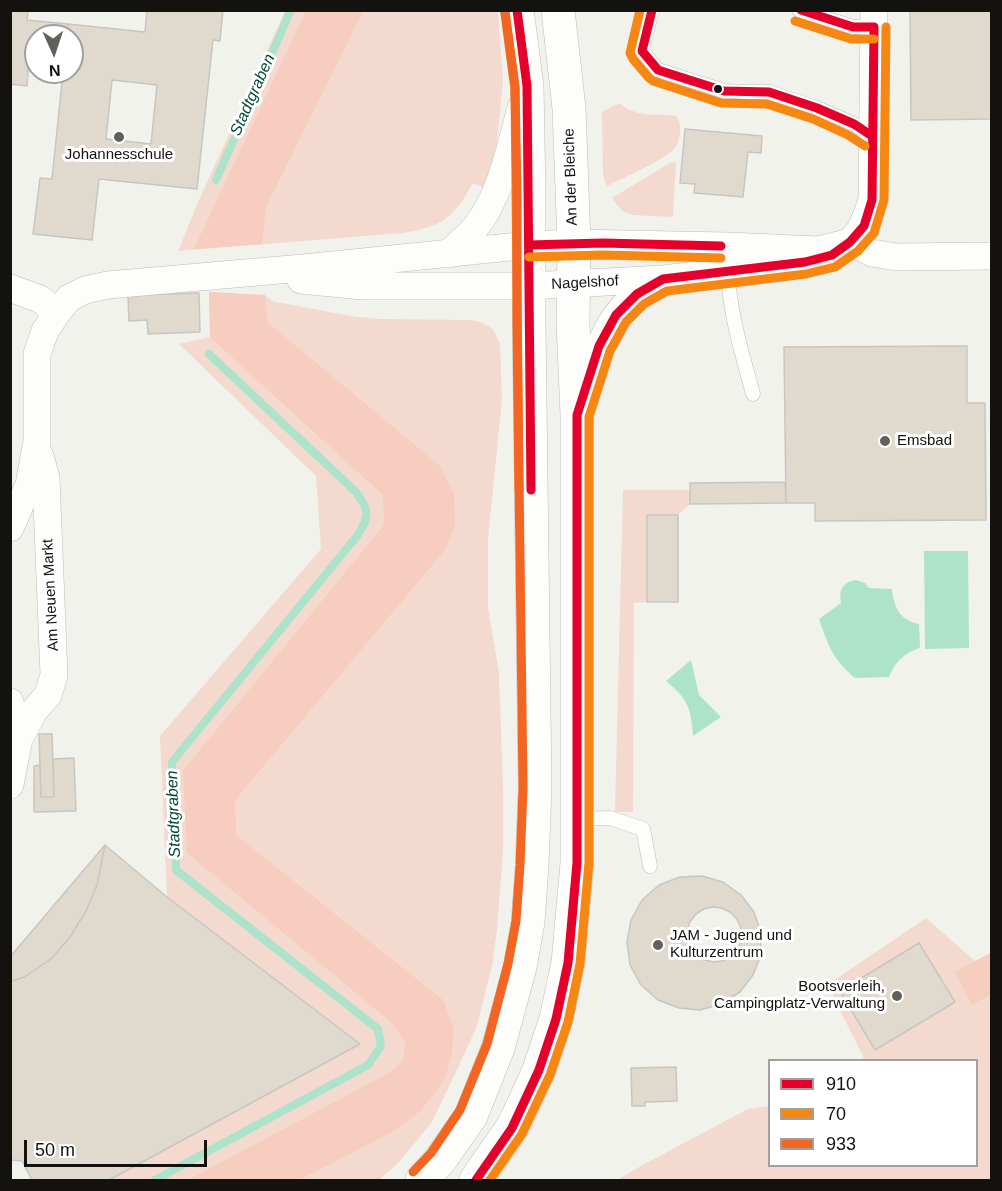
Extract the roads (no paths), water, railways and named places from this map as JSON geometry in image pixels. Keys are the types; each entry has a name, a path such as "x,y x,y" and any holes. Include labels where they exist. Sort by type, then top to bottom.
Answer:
{"street":[{"path":"422,1180 440,1160 471,1116 498,1048 520,967 528,922 535,788 529,245 527,86 517,10"},
{"name":"An der Bleiche","path":"476,1180 518,1116 539,1070 556,1019 568,963 577,863 574,243 569,108 558,10"},
{"name":"Nagelshof","path":"57,313 69,298 85,290 108,285 243,274 529,245 574,243 728,259 805,262 832,255 850,242 864,226 872,200 874,19"},
{"path":"448,254 475,228 492,200 504,168 527,86"},
{"path":"850,242 872,253 896,257 992,256"},
{"name":"Nagelshof","path":"243,274 362,286 529,286 663,279 728,259"},
{"name":"An der Bleiche","path":"576,415 599,346 616,315 636,294 663,279"},
{"path":"10,288 40,299 57,313"},
{"name":"Am Neuen Markt","path":"10,528 29,485 37,442 37,354 45,331 57,313"},
{"name":"Am Neuen Markt","path":"10,785 19,739 34,711 48,695 54,675 46,478 37,442"},
{"name":"Am Neuen Markt","path":"10,702 19,739"}],"lane":[{"path":"652,10 642,51 658,70 724,91 769,92 817,108 854,124 872,136"},
{"path":"799,10 853,27 874,19"},
{"path":"728,259 735,328 753,394"},
{"path":"577,819 610,818 643,830 650,866"}],"waterway":[{"name":"Stadtgraben","path":"216,180 291,10"},
{"name":"Stadtgraben","path":"155,1180 368,1065 381,1046 378,1029 176,870 172,762 357,536 367,514 356,492 209,354"}],"place":[{"name":"Johannesschule","path":"119,137"},
{"name":"Emsbad","path":"885,441"},
{"name":"JAM - Jugend und Kulturzentrum","path":"658,945"},
{"name":"Bootsverleih, Campingplatz-Verwaltung","path":"897,996"}]}
